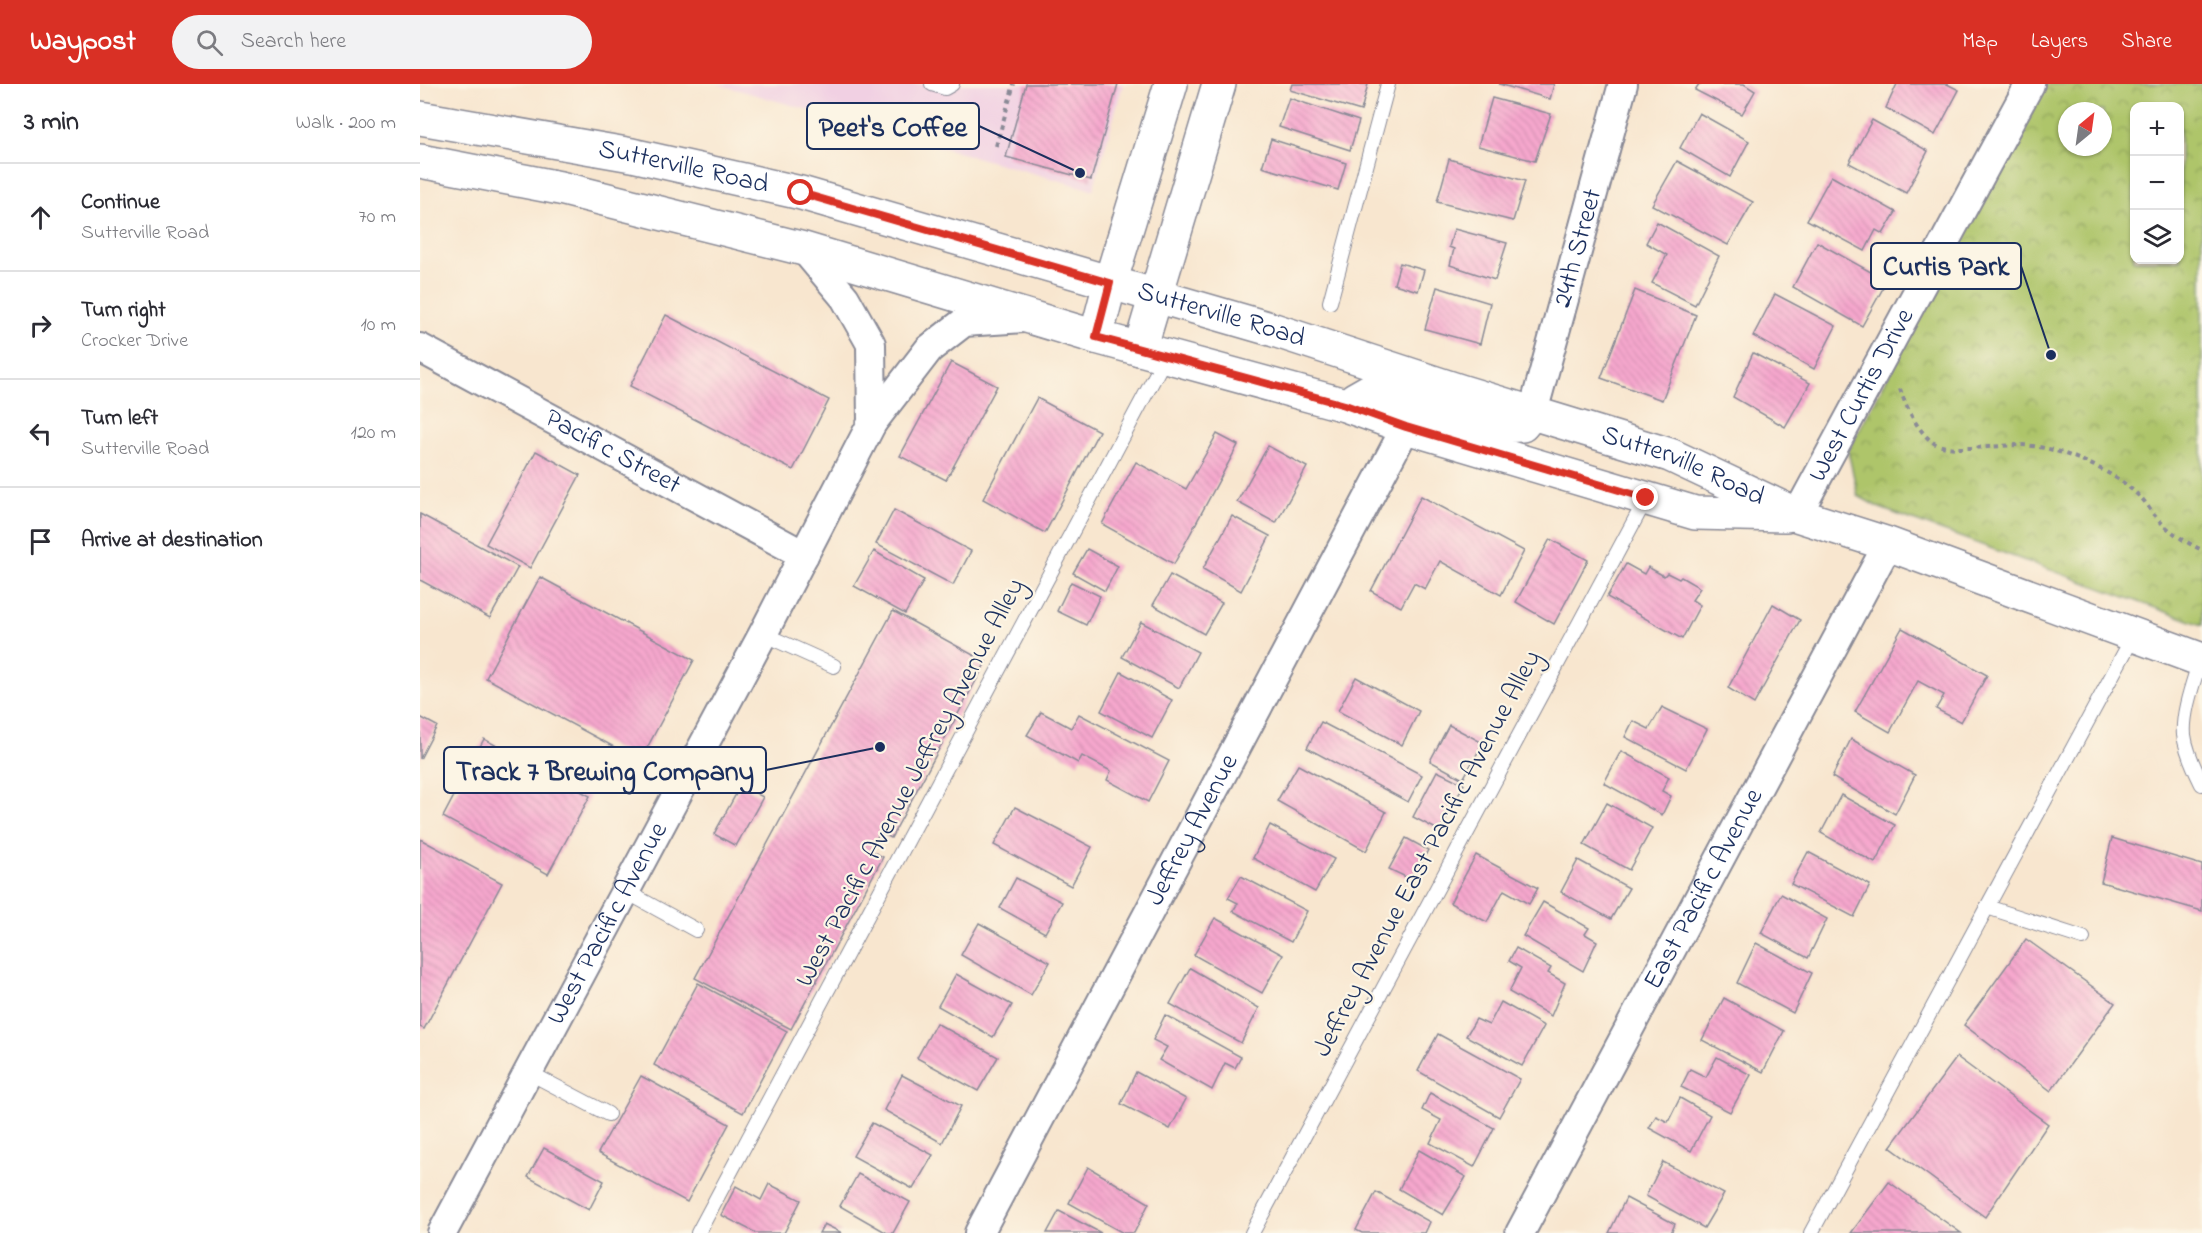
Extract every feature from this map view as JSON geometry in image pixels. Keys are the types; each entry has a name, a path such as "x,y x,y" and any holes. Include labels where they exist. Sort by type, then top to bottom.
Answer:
{"main road":[{"path":"1096,337 1110,283 1171,84"},
{"path":"1153,353 1156,294 1219,84"},
{"name":"Sutterville Road","path":"420,118 632,155 801,193 1110,283 1156,294 1346,352 1460,391 1670,454 1797,515 1888,544 2201,660"},
{"name":"Sutterville Road","path":"420,161 560,188 684,221 804,249 1096,337 1345,405 1406,427 1695,513 1797,515"},
{"path":"1345,405 1368,392 1495,426 1522,425 1533,412"}],"street":[{"name":"24th Street","path":"1533,412 1623,84"},
{"name":"West Curtis Drive","path":"1797,515 2030,84"},
{"name":"West Pacific Avenue","path":"804,249 845,298 871,344 872,423"},
{"name":"West Pacific Avenue","path":"441,1233 763,634 872,423 929,349 964,322 1032,317"},
{"name":"Pacific Street","path":"420,348 804,555"},
{"name":"Jeffrey Avenue","path":"979,1233 1406,427"},
{"name":"East Pacific Avenue","path":"1520,1233 1888,544"}],"lane":[{"path":"932,84 945,88 952,84"},
{"path":"1330,302 1388,84"},
{"name":"West Pacific Avenue Jeffrey Avenue Alley","path":"698,1233 1153,353"},
{"name":"Jeffrey Avenue East Pacific Avenue Alley","path":"1252,1233 1646,498"},
{"path":"763,634 834,666"},
{"path":"1811,1233 2134,635"},
{"path":"2201,660 2188,700 2184,734 2193,766 2202,784"},
{"path":"625,891 696,930"},
{"path":"1987,907 2083,938"},
{"path":"528,1072 608,1114"}],"path":[{"path":"996,146 1014,84"},
{"path":"1899,384 1910,411 1925,435 1936,444 1954,448 2022,445 2053,450 2085,461 2127,486 2174,533 2202,550"}],"shaded area":[{"path":"717,84 1123,84 1093,190"}],"green space":[{"path":"2045,84 2202,84 2202,625 1880,508 1858,496 1848,451"}],"building":[{"path":"1026,84 1118,84 1091,180 1006,157"},
{"path":"1292,84 1368,84 1361,111 1290,90"},
{"path":"1499,84 1554,84 1550,99"},
{"path":"1699,84 1744,84 1755,91 1742,114 1695,90"},
{"path":"1897,84 1947,84 1959,90 1935,135 1886,108"},
{"path":"1289,98 1359,121 1350,150 1279,127"},
{"path":"1492,98 1551,114 1535,161 1478,146"},
{"path":"1699,113 1749,141 1730,177 1680,148"},
{"path":"1872,120 1928,151 1906,193 1849,163"},
{"path":"1271,139 1346,163 1338,190 1262,167"},
{"path":"1449,159 1525,181 1513,221 1437,202"},
{"path":"1677,161 1753,202 1728,245 1652,205"},
{"path":"1831,176 1896,212 1883,234 1876,230 1865,251 1807,220"},
{"path":"1657,222 1719,256 1695,305 1652,283 1667,255 1646,243"},
{"path":"1454,229 1507,243 1495,280 1450,265 1454,249 1449,247"},
{"path":"1817,242 1887,281 1862,326 1793,287"},
{"path":"1400,263 1424,270 1418,291 1394,284"},
{"path":"1437,287 1490,303 1480,344 1425,329"},
{"path":"1635,290 1696,315 1662,400 1601,378"},
{"path":"1775,294 1836,326 1814,369 1753,336"},
{"path":"666,315 829,400 793,470 630,386"},
{"path":"1753,353 1810,383 1785,427 1733,397"},
{"path":"951,362 997,386 946,480 900,456"},
{"path":"1037,398 1099,431 1045,533 983,499"},
{"path":"1217,434 1238,445 1174,564 1102,524 1136,462 1186,489"},
{"path":"1268,446 1307,467 1276,523 1237,502"},
{"path":"536,451 580,475 530,568 486,544"},
{"path":"1421,496 1524,551 1501,595 1440,561 1425,589 1414,583 1401,607 1371,591"},
{"path":"894,510 971,551 953,585 876,544"},
{"path":"420,514 518,567 490,618 420,580"},
{"path":"1232,516 1270,536 1241,591 1203,569"},
{"path":"1550,539 1588,560 1554,624 1516,602"},
{"path":"1087,549 1118,566 1105,591 1073,573"},
{"path":"874,551 924,580 905,614 854,586"},
{"path":"1626,564 1644,574 1648,567 1664,576 1667,573 1679,579 1681,577 1700,588 1692,600 1700,605 1682,639 1607,597"},
{"path":"1170,575 1222,603 1204,634 1153,605"},
{"path":"540,577 694,660 640,761 486,678"},
{"path":"1071,582 1100,596 1086,625 1057,611"},
{"path":"1773,604 1800,620 1754,704 1728,688"},
{"path":"893,611 986,662 891,838 880,832 870,850 883,857 791,1029 695,978"},
{"path":"1141,622 1198,652 1179,688 1122,657"},
{"path":"1902,628 1987,675 1961,722 1936,709 1944,695 1918,681 1890,732 1855,712"},
{"path":"1121,672 1172,700 1152,738 1101,711"},
{"path":"1356,677 1419,711 1402,745 1338,711"},
{"path":"1662,707 1707,729 1686,769 1625,737 1633,721 1649,729"},
{"path":"1041,712 1071,728 1079,714 1169,761 1148,802 1107,780 1111,771 1082,756 1078,763 1027,735"},
{"path":"420,717 437,726 420,759"},
{"path":"1321,722 1422,775 1408,802 1307,748"},
{"path":"1449,725 1483,743 1463,779 1430,761"},
{"path":"484,739 590,796 548,874 443,817"},
{"path":"1851,739 1915,775 1895,814 1832,777"},
{"path":"1621,751 1669,777 1662,791 1671,796 1662,815 1604,783"},
{"path":"1298,765 1386,812 1366,851 1277,801"},
{"path":"1437,771 1464,784 1440,831 1413,817"},
{"path":"741,785 763,797 736,846 714,834"},
{"path":"1841,795 1895,825 1875,863 1821,833"},
{"path":"1607,803 1652,828 1629,870 1584,845"},
{"path":"1015,807 1092,847 1071,886 994,845"},
{"path":"1270,825 1334,859 1315,892 1253,858"},
{"path":"1406,838 1428,850 1412,880 1389,869"},
{"path":"2112,838 2202,865 2202,911 2101,882"},
{"path":"420,839 502,883 424,1029 420,1027"},
{"path":"1808,852 1870,885 1854,917 1791,884"},
{"path":"1476,855 1538,888 1529,904 1504,890 1487,922 1450,903"},
{"path":"1578,860 1629,888 1611,919 1561,892"},
{"path":"1241,876 1307,911 1291,942 1233,911 1238,903 1228,898"},
{"path":"1016,878 1062,902 1045,933 1000,908"},
{"path":"1781,894 1827,919 1808,958 1761,933"},
{"path":"1543,902 1589,928 1585,934 1597,941 1583,971 1523,936"},
{"path":"1215,918 1283,955 1262,993 1194,955"},
{"path":"979,923 1050,962 1031,995 961,955"},
{"path":"2026,939 2115,1003 2051,1091 1964,1025"},
{"path":"1756,943 1812,973 1793,1013 1737,983"},
{"path":"1516,948 1551,968 1548,973 1565,983 1551,1016 1509,992 1521,968 1509,961"},
{"path":"1190,968 1259,1008 1241,1043 1170,1004"},
{"path":"956,974 1012,1005 993,1037 938,1006"},
{"path":"698,983 787,1031 743,1113 654,1065"},
{"path":"1724,998 1784,1031 1763,1072 1702,1040"},
{"path":"1501,1002 1544,1026 1522,1066 1466,1036 1476,1019 1489,1025"},
{"path":"1165,1015 1241,1057 1235,1068 1225,1063 1212,1090 1159,1060 1167,1047 1153,1040"},
{"path":"936,1023 998,1057 978,1091 917,1058"},
{"path":"1438,1034 1520,1079 1499,1117 1418,1071"},
{"path":"1717,1057 1751,1075 1730,1112 1681,1087 1690,1069 1706,1077"},
{"path":"1957,1057 2048,1124 1985,1217 1890,1147"},
{"path":"1136,1072 1186,1099 1170,1129 1121,1104"},
{"path":"902,1075 961,1106 942,1143 884,1110"},
{"path":"641,1076 729,1124 687,1202 598,1153"},
{"path":"1430,1093 1494,1128 1474,1167 1430,1143 1441,1120 1422,1110"},
{"path":"1680,1098 1710,1115 1691,1151 1649,1128 1656,1116 1668,1122"},
{"path":"872,1123 933,1155 913,1189 853,1156"},
{"path":"544,1148 604,1181 589,1210 528,1177"},
{"path":"1419,1150 1466,1177 1443,1215 1399,1189"},
{"path":"1663,1162 1724,1194 1704,1228 1646,1196"},
{"path":"1088,1167 1149,1203 1134,1233 1123,1233 1069,1203"},
{"path":"858,1174 910,1202 893,1233 887,1233 840,1206"},
{"path":"1889,1182 1961,1233 1851,1233"},
{"path":"769,1184 801,1200 784,1233 756,1233 721,1215 736,1186 761,1200"},
{"path":"1376,1192 1430,1222 1425,1233 1362,1233 1356,1230"},
{"path":"1626,1198 1675,1224 1671,1233 1609,1233"},
{"path":"1059,1211 1101,1233 1047,1233"},
{"path":"824,1224 842,1233 819,1233"}],"place":[{"name":"Peet's Coffee","path":"1080,173"},
{"name":"Curtis Park","path":"2051,355"},
{"name":"Track 7 Brewing Company","path":"880,747"}],"route":[{"path":"801,193 1110,283 1096,337 1345,405 1406,427 1646,498"}]}
